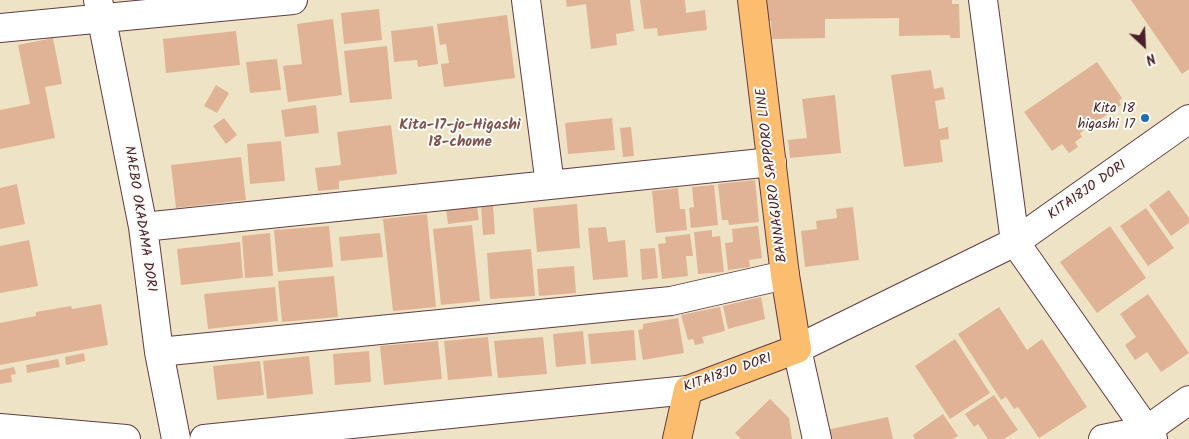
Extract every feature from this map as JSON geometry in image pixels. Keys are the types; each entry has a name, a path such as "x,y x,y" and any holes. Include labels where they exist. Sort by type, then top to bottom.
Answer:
{"main road":[{"name":"BANNAGURO SAPPORO LINE","path":"752,0 785,275 797,349"},
{"name":"KITA18JO DORI","path":"688,390 797,349"},
{"path":"677,439 688,390"}],"street":[{"path":"0,28 100,9 293,0"},
{"path":"526,0 550,185"},
{"path":"982,0 1015,242 1150,435"},
{"name":"NAEBO OKADAMA DORI","path":"100,9 143,227 159,352 176,439"},
{"name":"KITA18JO DORI","path":"797,349 1015,242 1189,119"},
{"path":"143,227 772,162"},
{"path":"159,352 671,301 785,275"},
{"path":"797,349 817,439"},
{"name":"KITA18JO DORI","path":"204,439 688,390"},
{"path":"1103,439 1150,435 1189,400"},
{"path":"0,428 126,439"}],"building":[{"path":"566,0 630,0 634,31 616,34 617,45 591,49 586,4 567,7"},
{"path":"640,0 685,0 686,13 705,10 707,30 658,36 657,28 644,29"},
{"path":"765,0 952,0 952,4 959,4 960,38 950,38 950,35 899,36 899,18 825,19 825,38 772,39 771,21 765,21"},
{"path":"1131,0 1189,0 1189,69 1182,74"},
{"path":"379,9 382,40 344,44 341,13"},
{"path":"507,15 515,78 444,87 441,64 449,63 446,44 440,45 437,24"},
{"path":"333,19 342,95 288,102 283,66 302,64 297,24"},
{"path":"433,26 438,64 418,67 417,60 394,62 391,31"},
{"path":"236,31 240,65 166,73 163,39"},
{"path":"53,38 62,84 45,87 55,138 0,149 0,110 30,104 18,45"},
{"path":"387,46 392,99 350,103 344,51"},
{"path":"277,59 281,90 250,93 246,62"},
{"path":"1097,62 1122,98 1119,101 1121,105 1080,133 1082,137 1075,142 1078,147 1069,153 1062,144 1052,151 1024,112"},
{"path":"931,70 934,89 943,87 945,99 935,101 939,129 948,127 949,139 940,140 943,162 904,167 891,75"},
{"path":"216,85 229,93 217,113 204,106"},
{"path":"835,95 841,153 790,158 788,140 807,138 802,99"},
{"path":"316,105 319,133 285,137 281,110"},
{"path":"224,118 237,135 226,144 213,126"},
{"path":"612,118 615,150 568,154 565,123"},
{"path":"391,125 397,174 339,181 339,189 318,191 315,168 341,165 337,132"},
{"path":"631,127 634,156 623,157 620,128"},
{"path":"281,141 285,181 250,184 247,144"},
{"path":"241,157 246,200 176,208 171,165"},
{"path":"755,180 759,222 729,225 728,220 722,220 718,184"},
{"path":"17,184 25,224 0,229 0,188"},
{"path":"714,185 718,225 691,228 689,208 694,207 692,187"},
{"path":"678,188 680,209 685,209 687,230 656,233 652,191"},
{"path":"1169,190 1189,218 1189,223 1171,236 1149,205"},
{"path":"577,204 580,248 537,252 533,208"},
{"path":"493,205 495,234 483,235 481,206"},
{"path":"477,206 479,220 448,224 446,209"},
{"path":"853,207 859,260 805,267 801,231 817,229 816,221 837,218 836,209"},
{"path":"1146,208 1174,248 1148,266 1120,226"},
{"path":"427,214 436,307 393,311 383,219"},
{"path":"472,225 480,301 441,305 433,229"},
{"path":"329,226 333,267 278,272 274,230"},
{"path":"758,226 762,258 749,260 750,267 728,270 725,243 733,242 732,229"},
{"path":"1110,226 1146,278 1097,313 1060,262"},
{"path":"606,227 608,242 625,240 628,277 593,280 588,228"},
{"path":"712,230 712,237 720,236 724,272 698,274 694,232"},
{"path":"270,233 273,276 245,278 242,236"},
{"path":"380,233 383,257 341,261 339,237"},
{"path":"690,234 693,256 686,256 688,276 662,279 658,244 666,243 665,237"},
{"path":"29,240 38,286 0,293 0,246"},
{"path":"240,242 243,278 181,285 177,249"},
{"path":"655,248 658,278 642,280 640,249"},
{"path":"531,249 535,296 490,299 487,253"},
{"path":"574,266 576,293 539,296 537,269"},
{"path":"334,276 338,317 282,322 278,281"},
{"path":"275,287 278,321 208,329 204,294"},
{"path":"1148,294 1189,353 1161,372 1147,352 1135,360 1125,345 1136,337 1120,314"},
{"path":"761,297 765,319 728,329 723,306"},
{"path":"101,304 108,345 0,365 0,323 36,316 36,312 71,306 72,309"},
{"path":"720,307 725,331 702,337 704,343 695,345 693,339 688,340 681,315"},
{"path":"999,307 1027,350 1042,339 1087,407 1039,438 1018,407 1014,409 1006,397 1001,400 958,334"},
{"path":"678,318 684,353 643,360 638,330 643,329 643,324"},
{"path":"634,330 636,360 591,364 588,334"},
{"path":"583,331 586,364 556,367 553,334"},
{"path":"488,337 492,376 448,380 444,341"},
{"path":"543,337 547,374 498,378 494,341"},
{"path":"955,339 990,393 950,419 915,366"},
{"path":"438,341 442,379 384,385 380,346"},
{"path":"369,351 371,382 335,385 333,354"},
{"path":"84,353 85,361 66,365 65,357"},
{"path":"309,356 313,394 267,399 263,361"},
{"path":"58,359 60,367 27,373 26,365"},
{"path":"260,361 264,395 217,400 213,366"},
{"path":"14,367 16,374 11,375 12,382 0,384 0,370"},
{"path":"994,395 1018,430 1004,439 988,439 978,424 974,427 965,414"},
{"path":"770,399 789,418 792,439 741,439 735,433"},
{"path":"943,414 958,436 953,439 915,439 913,435"},
{"path":"888,417 893,439 828,439 826,430"}],"place":[{"name":"Kita 18 higashi 17","path":"1145,118"}],"district":[{"name":"Kita-17-jo-Higashi 18-chome","path":"460,134"}]}
